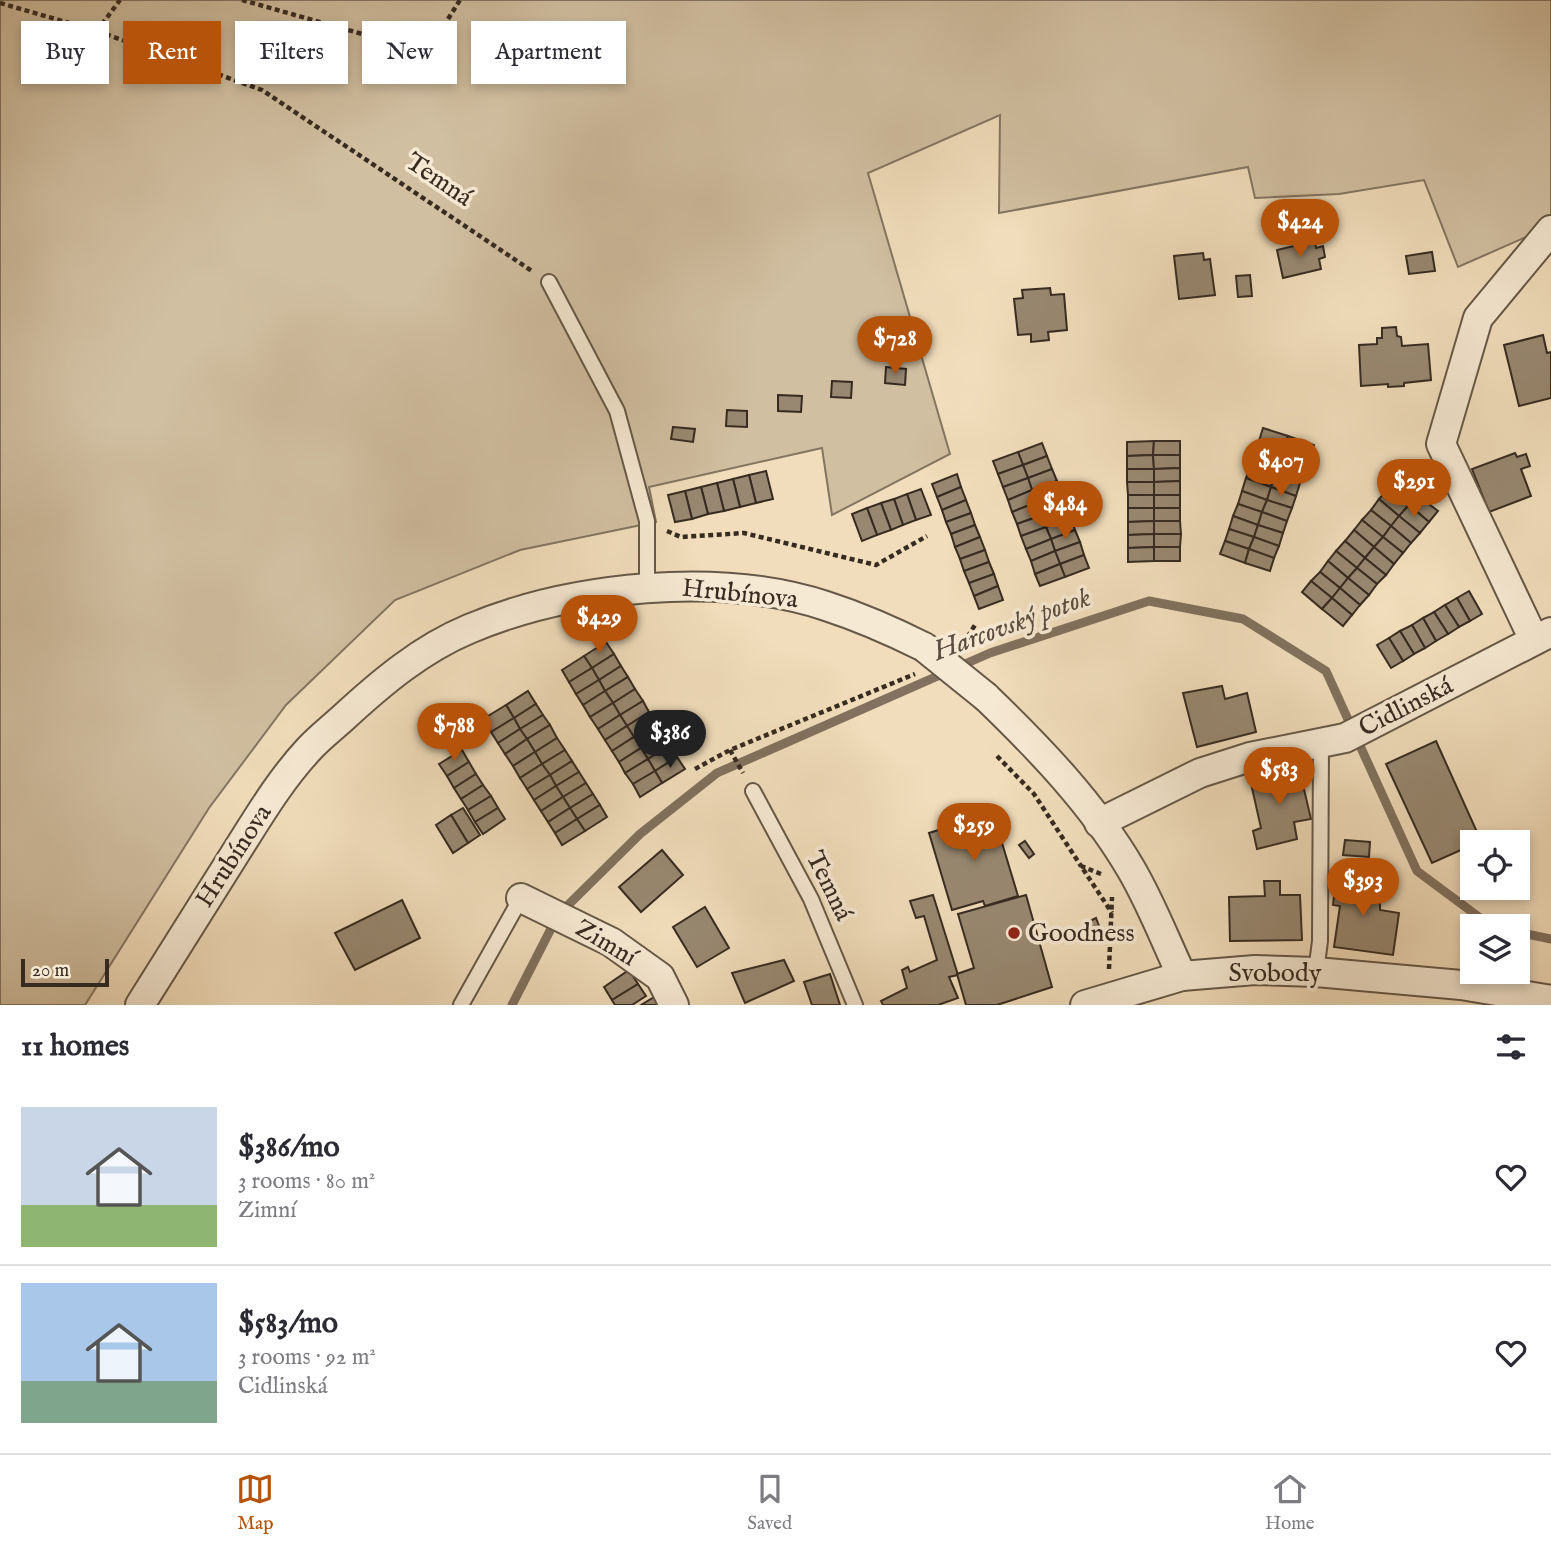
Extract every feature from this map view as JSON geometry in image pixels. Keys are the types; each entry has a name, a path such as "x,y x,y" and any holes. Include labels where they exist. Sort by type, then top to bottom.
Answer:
{"street":[{"path":"1543,636 1441,444 1478,318 1551,230"},
{"name":"Hrubínova","path":"140,1005 272,797 308,750 379,685 414,660 468,629 527,610 647,587 737,589 786,596 835,609 879,625 922,659 986,697 1019,729 1100,823 1120,872 1182,976"},
{"name":"Cidlinská","path":"1100,823 1200,773 1250,757 1345,736 1543,636"},
{"name":"Zimní","path":"529,902 611,942 660,977 674,1005"},
{"name":"Svobody","path":"1097,1001 1182,976 1255,970 1315,972 1462,995 1551,1000"}],"lane":[{"path":"549,282 617,411 648,521 647,587"},
{"path":"1315,972 1345,736"},
{"name":"Temná","path":"753,791 811,899 855,1005"},
{"path":"461,1005 529,902"}],"path":[{"path":"104,21 120,0"},
{"path":"242,0 387,41 438,35 460,0"},
{"name":"Temná","path":"0,3 62,21"},
{"name":"Temná","path":"109,35 262,90 549,282"},
{"path":"648,521 681,537 744,533 876,565 928,536"},
{"path":"961,646 975,625"},
{"path":"695,769 922,659"},
{"path":"730,750 753,791"},
{"path":"997,756 1034,794 1112,914"},
{"path":"1081,866 1120,872 1097,1001"}],"shaded area":[{"path":"0,0 1551,0 1551,226 1458,267 1424,180 1339,194 1255,198 1248,167 999,213 1000,115 868,173 950,454 832,515 822,448 649,487 656,522 520,550 395,600 286,705 209,808 85,1005 0,1005"}],"building":[{"path":"1315,241 1316,248 1323,246 1325,257 1319,259 1321,269 1283,278 1277,250"},
{"path":"1432,252 1435,271 1409,274 1406,256"},
{"path":"1203,253 1204,260 1210,259 1215,295 1179,299 1174,256"},
{"path":"1250,275 1252,296 1238,297 1236,276"},
{"path":"1050,288 1051,295 1064,294 1067,330 1048,332 1049,340 1031,342 1031,334 1018,335 1014,299 1023,298 1022,290"},
{"path":"1396,327 1402,346 1428,344 1431,380 1404,383 1404,386 1361,386 1359,345 1377,344 1377,338 1382,338 1382,328"},
{"path":"1543,335 1547,353 1551,352 1551,398 1519,406 1504,345"},
{"path":"886,367 906,369 905,385 885,383"},
{"path":"832,381 852,382 851,398 831,397"},
{"path":"778,395 802,396 801,412 778,411"},
{"path":"727,410 747,411 747,427 726,426"},
{"path":"673,427 695,429 693,442 671,439"},
{"path":"1263,428 1288,436 1284,450 1259,441"},
{"path":"1288,436 1314,445 1309,458 1284,450"},
{"path":"1154,441 1153,455 1127,456 1127,442"},
{"path":"1154,441 1180,441 1180,455 1153,455"},
{"path":"1259,441 1284,450 1280,462 1255,454"},
{"path":"1042,443 1047,456 1023,465 1018,452"},
{"path":"1284,450 1309,458 1305,471 1280,462"},
{"path":"1018,452 1023,465 998,474 993,461"},
{"path":"1515,453 1517,457 1526,454 1530,466 1521,469 1531,496 1489,512 1472,469"},
{"path":"1255,454 1280,462 1275,474 1251,466"},
{"path":"1153,455 1154,469 1127,469 1127,456"},
{"path":"1153,455 1180,455 1180,468 1154,469"},
{"path":"1047,456 1052,469 1028,478 1023,465"},
{"path":"1280,462 1305,471 1300,483 1275,474"},
{"path":"1023,465 1028,478 1003,487 998,474"},
{"path":"1251,466 1275,474 1271,487 1246,478"},
{"path":"1180,468 1180,481 1154,482 1154,469"},
{"path":"1052,469 1057,481 1032,490 1028,478"},
{"path":"1127,469 1154,469 1154,482 1127,482"},
{"path":"766,471 773,499 756,503 749,475"},
{"path":"957,474 961,487 937,497 932,484"},
{"path":"1275,474 1300,483 1296,496 1271,487"},
{"path":"749,475 756,503 740,507 733,479"},
{"path":"1028,478 1032,490 1008,500 1003,487"},
{"path":"1246,478 1271,487 1267,500 1242,491"},
{"path":"1397,478 1417,495 1409,505 1388,489"},
{"path":"733,479 740,507 724,511 717,483"},
{"path":"1057,481 1062,493 1037,502 1032,490"},
{"path":"1180,481 1180,495 1154,495 1154,482"},
{"path":"1127,482 1154,482 1154,495 1128,495"},
{"path":"717,483 724,511 708,514 701,487"},
{"path":"701,487 708,514 692,519 685,491"},
{"path":"961,487 966,500 942,510 937,497"},
{"path":"1271,487 1296,496 1292,508 1267,500"},
{"path":"921,489 931,515 916,520 907,494"},
{"path":"1388,489 1409,505 1399,516 1379,499"},
{"path":"1032,490 1037,502 1012,512 1008,500"},
{"path":"685,491 692,519 675,522 668,495"},
{"path":"1242,491 1267,500 1262,512 1238,504"},
{"path":"1062,493 1066,506 1042,515 1037,502"},
{"path":"907,494 916,520 903,525 894,499"},
{"path":"1128,495 1154,495 1154,508 1128,508"},
{"path":"1154,495 1180,495 1180,508 1154,508"},
{"path":"1417,495 1438,511 1429,522 1409,505"},
{"path":"894,499 903,525 891,530 881,503"},
{"path":"1379,499 1399,516 1391,526 1371,510"},
{"path":"966,500 971,513 946,522 942,510"},
{"path":"1267,500 1292,508 1287,521 1262,512"},
{"path":"1037,502 1042,515 1017,524 1012,512"},
{"path":"881,503 891,530 877,535 867,508"},
{"path":"1238,504 1262,512 1258,525 1233,516"},
{"path":"1409,505 1429,522 1420,533 1399,516"},
{"path":"1066,506 1071,518 1046,527 1042,515"},
{"path":"867,508 877,535 862,541 852,514"},
{"path":"1128,508 1154,508 1154,521 1128,522"},
{"path":"1154,508 1180,508 1180,521 1154,521"},
{"path":"1371,510 1391,526 1383,537 1362,520"},
{"path":"1262,512 1287,521 1283,533 1258,525"},
{"path":"971,513 975,525 951,534 946,522"},
{"path":"1042,515 1046,527 1021,536 1017,524"},
{"path":"1233,516 1258,525 1254,537 1229,529"},
{"path":"1399,516 1420,533 1411,543 1391,526"},
{"path":"1071,518 1075,530 1051,539 1046,527"},
{"path":"1362,520 1383,537 1374,547 1354,530"},
{"path":"1154,521 1154,534 1128,535 1128,522"},
{"path":"1154,521 1180,521 1181,534 1154,534"},
{"path":"975,525 980,537 955,547 951,534"},
{"path":"1258,525 1283,533 1279,546 1254,537"},
{"path":"1391,526 1411,543 1403,553 1383,537"},
{"path":"1046,527 1051,539 1026,549 1021,536"},
{"path":"1229,529 1254,537 1249,549 1225,541"},
{"path":"1075,530 1080,542 1055,551 1051,539"},
{"path":"1354,530 1374,547 1365,558 1345,541"},
{"path":"1154,534 1181,534 1180,547 1154,547"},
{"path":"1154,534 1154,547 1128,548 1128,535"},
{"path":"980,537 985,550 960,559 955,547"},
{"path":"1254,537 1279,546 1274,558 1249,549"},
{"path":"1383,537 1403,553 1394,564 1374,547"},
{"path":"1051,539 1055,551 1031,561 1026,549"},
{"path":"1225,541 1249,549 1245,563 1220,554"},
{"path":"1345,541 1365,558 1357,568 1336,551"},
{"path":"1080,542 1084,555 1060,564 1055,551"},
{"path":"1154,547 1180,547 1180,561 1154,561"},
{"path":"1154,547 1154,561 1128,562 1128,548"},
{"path":"1374,547 1394,564 1386,575 1365,558"},
{"path":"1249,549 1274,558 1270,571 1245,563"},
{"path":"985,550 989,562 964,571 960,559"},
{"path":"1055,551 1060,564 1035,574 1031,561"},
{"path":"1336,551 1357,568 1348,578 1328,561"},
{"path":"1084,555 1089,568 1065,577 1060,564"},
{"path":"1365,558 1386,575 1377,584 1357,568"},
{"path":"1328,561 1348,578 1340,588 1320,572"},
{"path":"989,562 994,574 969,583 964,571"},
{"path":"1060,564 1065,577 1040,586 1035,574"},
{"path":"1357,568 1377,584 1369,595 1348,578"},
{"path":"1320,572 1340,588 1332,598 1311,581"},
{"path":"994,574 998,586 974,596 969,583"},
{"path":"1348,578 1369,595 1360,605 1340,588"},
{"path":"1311,581 1332,598 1322,609 1302,592"},
{"path":"998,586 1003,600 979,609 974,596"},
{"path":"1340,588 1360,605 1352,615 1332,598"},
{"path":"1469,591 1482,614 1470,621 1457,598"},
{"path":"1332,598 1352,615 1343,626 1322,609"},
{"path":"1457,598 1470,621 1459,627 1445,605"},
{"path":"1445,605 1459,627 1448,634 1434,612"},
{"path":"1434,612 1448,634 1436,641 1423,618"},
{"path":"1423,618 1436,641 1425,648 1412,625"},
{"path":"1412,625 1425,648 1414,654 1400,631"},
{"path":"1400,631 1414,654 1403,661 1389,638"},
{"path":"1389,638 1403,661 1391,668 1377,645"},
{"path":"606,642 614,654 592,668 584,656"},
{"path":"614,654 621,666 599,680 592,668"},
{"path":"584,656 592,668 569,682 562,670"},
{"path":"621,666 628,677 605,691 599,680"},
{"path":"592,668 599,680 576,694 569,682"},
{"path":"628,677 635,689 613,703 605,691"},
{"path":"599,680 605,691 583,705 576,694"},
{"path":"1222,686 1225,699 1247,693 1256,732 1197,747 1183,693"},
{"path":"635,689 643,701 620,715 613,703"},
{"path":"528,691 536,704 514,718 506,705"},
{"path":"605,691 613,703 590,717 583,705"},
{"path":"643,701 649,712 627,726 620,715"},
{"path":"613,703 620,715 598,729 590,717"},
{"path":"536,704 543,715 520,729 514,718"},
{"path":"506,705 514,718 491,732 483,719"},
{"path":"649,712 657,723 634,737 627,726"},
{"path":"543,715 550,725 527,739 520,729"},
{"path":"620,715 627,726 605,740 598,729"},
{"path":"514,718 520,729 498,743 491,732"},
{"path":"657,723 663,734 641,748 634,737"},
{"path":"550,725 557,738 535,752 527,739"},
{"path":"627,726 634,737 612,751 605,740"},
{"path":"520,729 527,739 505,754 498,743"},
{"path":"663,734 670,745 648,759 641,748"},
{"path":"634,737 641,748 619,762 612,751"},
{"path":"557,738 565,750 542,764 535,752"},
{"path":"527,739 535,752 513,766 505,754"},
{"path":"1436,741 1476,830 1460,830 1460,850 1432,863 1386,764"},
{"path":"670,745 677,757 655,771 648,759"},
{"path":"641,748 648,759 625,773 619,762"},
{"path":"462,750 469,762 447,776 439,764"},
{"path":"565,750 572,761 550,775 542,764"},
{"path":"535,752 542,764 520,778 513,766"},
{"path":"677,757 685,769 662,783 655,771"},
{"path":"648,759 655,771 633,784 625,773"},
{"path":"572,761 579,772 556,786 550,775"},
{"path":"469,762 476,774 454,788 447,776"},
{"path":"542,764 550,775 527,789 520,778"},
{"path":"1299,768 1311,819 1294,822 1297,839 1257,849 1253,831 1261,828 1250,779"},
{"path":"655,771 662,783 640,797 633,784"},
{"path":"579,772 586,783 563,797 556,786"},
{"path":"476,774 483,785 461,799 454,788"},
{"path":"550,775 556,786 534,800 527,789"},
{"path":"586,783 593,794 570,808 563,797"},
{"path":"483,785 491,796 468,810 461,799"},
{"path":"556,786 563,797 541,811 534,800"},
{"path":"593,794 600,805 577,819 570,808"},
{"path":"491,796 498,808 475,822 468,810"},
{"path":"563,797 570,808 548,822 541,811"},
{"path":"600,805 607,817 585,831 577,819"},
{"path":"463,808 480,835 468,843 451,815"},
{"path":"498,808 505,819 483,834 475,822"},
{"path":"570,808 577,819 555,833 548,822"},
{"path":"993,813 1018,896 985,906 983,901 952,910 929,833"},
{"path":"451,815 468,843 453,853 436,825"},
{"path":"577,819 585,831 562,845 555,833"},
{"path":"1345,840 1370,842 1369,857 1343,855"},
{"path":"1025,841 1034,854 1029,858 1019,845"},
{"path":"662,850 683,875 641,912 619,887"},
{"path":"1337,873 1363,876 1380,903 1380,910 1399,913 1393,955 1334,947 1340,906 1333,905"},
{"path":"1264,881 1280,881 1280,895 1300,895 1302,940 1230,941 1229,897 1265,896"},
{"path":"933,895 958,975 949,977 958,998 938,1005 883,1005 881,1001 907,988 902,970 908,967 910,972 937,960 924,916 916,918 910,901"},
{"path":"1026,895 1052,987 997,1005 966,1005 957,974 974,968 958,914"},
{"path":"402,900 420,938 355,970 335,933"},
{"path":"705,907 729,948 697,967 673,927"},
{"path":"1096,918 1101,931 1093,934 1088,922"},
{"path":"784,960 794,981 745,1003 732,973"},
{"path":"629,970 638,984 612,1000 604,987"},
{"path":"830,974 840,1005 812,1005 804,982"},
{"path":"638,984 646,996 632,1005 615,1005 612,1000"},
{"path":"654,997 659,1005 641,1005"}],"waterway":[{"name":"Harcovský potok","path":"512,1005 558,915 640,834 717,773 990,653 1149,601 1243,619 1326,671 1417,871 1475,914"},
{"name":"Harcovský potok","path":"1530,935 1551,939"}],"place":[{"name":"Goodness","path":"1014,933"}]}
